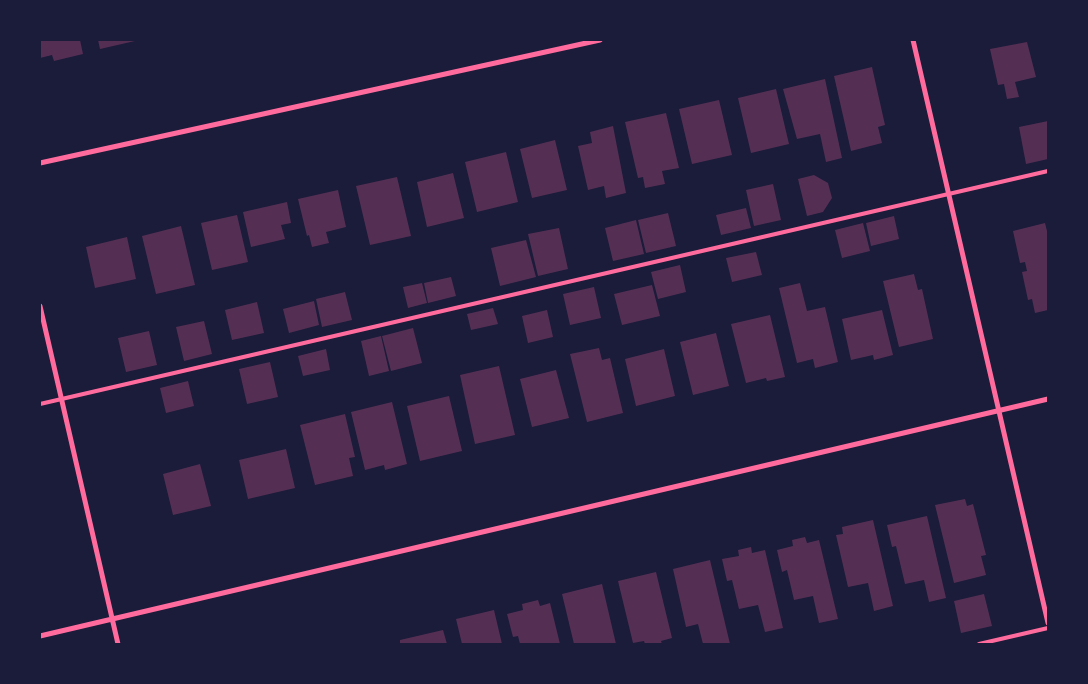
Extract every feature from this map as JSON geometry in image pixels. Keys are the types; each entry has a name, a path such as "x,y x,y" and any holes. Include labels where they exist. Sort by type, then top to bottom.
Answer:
{"street":[{"path":"40,162 600,40"},
{"path":"913,40 1048,623"},
{"path":"40,306 118,644"},
{"path":"40,636 1048,399"}],"lane":[{"path":"40,404 1048,170"},
{"path":"979,644 1048,628"}],"building":[{"path":"40,40 80,40 83,54 54,61 52,55 40,58"},
{"path":"98,40 135,40 135,41 100,49"},
{"path":"1027,42 1036,77 1015,82 1019,97 1007,99 1004,84 998,85 990,49"},
{"path":"872,67 885,125 878,127 882,143 851,151 834,76"},
{"path":"825,79 842,158 826,162 820,134 797,139 783,89"},
{"path":"776,89 789,144 751,153 738,98"},
{"path":"719,100 732,155 692,164 679,109"},
{"path":"666,113 679,168 662,171 665,184 645,188 643,177 638,178 625,122"},
{"path":"1048,121 1048,159 1026,164 1019,127"},
{"path":"613,126 626,193 606,198 604,186 588,190 578,146 592,143 590,132"},
{"path":"555,140 567,190 532,198 520,149"},
{"path":"506,152 518,202 477,212 465,162"},
{"path":"453,173 464,218 427,227 417,182"},
{"path":"814,175 828,183 832,198 823,212 807,216 798,179"},
{"path":"397,177 411,236 370,245 356,186"},
{"path":"773,184 781,220 754,226 746,190"},
{"path":"338,190 346,227 326,232 329,243 312,247 309,235 307,236 298,199"},
{"path":"287,202 291,223 281,225 285,239 251,247 243,212"},
{"path":"746,208 751,228 721,235 716,215"},
{"path":"668,213 676,246 646,253 638,220"},
{"path":"237,215 248,262 212,270 201,223"},
{"path":"894,216 899,239 871,246 866,223"},
{"path":"636,220 644,254 613,261 605,228"},
{"path":"863,223 870,251 842,258 835,230"},
{"path":"1045,223 1048,235 1048,310 1035,313 1032,299 1028,300 1022,272 1027,271 1025,262 1020,263 1013,231"},
{"path":"181,226 195,285 156,294 142,236"},
{"path":"559,228 568,269 538,276 528,234"},
{"path":"127,237 136,279 95,288 86,247"},
{"path":"526,240 536,277 500,286 491,248"},
{"path":"756,252 762,275 732,282 726,258"},
{"path":"680,265 686,292 658,299 651,272"},
{"path":"914,274 918,290 922,289 933,339 899,347 883,281"},
{"path":"451,277 456,296 428,303 424,283"},
{"path":"422,283 427,303 408,308 403,287"},
{"path":"800,283 807,311 825,307 838,362 815,368 813,359 797,363 779,288"},
{"path":"652,285 660,316 622,325 614,294"},
{"path":"594,287 601,318 570,325 563,294"},
{"path":"345,292 352,320 322,327 316,299"},
{"path":"314,301 319,325 289,333 283,309"},
{"path":"257,302 264,333 232,340 225,310"},
{"path":"493,308 498,324 471,330 467,314"},
{"path":"547,310 553,337 528,343 522,316"},
{"path":"882,310 893,355 874,360 873,355 851,360 842,319"},
{"path":"770,315 785,377 767,381 766,378 746,383 731,324"},
{"path":"204,321 212,354 184,361 176,327"},
{"path":"413,328 422,363 391,371 382,336"},
{"path":"149,331 157,365 126,372 118,338"},
{"path":"716,333 729,386 693,395 680,342"},
{"path":"381,336 389,371 369,376 361,341"},
{"path":"599,348 602,360 610,358 623,413 587,422 570,354"},
{"path":"326,349 330,370 303,376 298,356"},
{"path":"664,349 675,396 636,406 625,359"},
{"path":"270,362 278,397 247,404 239,369"},
{"path":"499,366 515,435 475,444 460,375"},
{"path":"556,370 569,418 532,427 520,379"},
{"path":"188,381 194,406 166,413 160,388"},
{"path":"449,396 462,451 420,461 407,406"},
{"path":"392,402 407,464 385,470 384,465 365,470 351,412"},
{"path":"345,414 355,457 349,458 353,476 315,485 300,425"},
{"path":"286,449 295,488 248,499 239,460"},
{"path":"200,464 211,506 173,515 163,474"},
{"path":"965,499 967,506 973,504 986,555 981,556 986,575 954,583 935,505"},
{"path":"927,516 946,598 929,602 924,580 905,584 896,546 892,547 887,525"},
{"path":"873,520 893,606 874,611 868,583 848,587 836,535 843,534 842,527"},
{"path":"805,537 807,543 819,540 838,619 819,623 813,596 794,600 787,570 782,572 777,550 793,546 792,540"},
{"path":"751,547 752,553 765,550 783,628 765,632 758,605 739,609 732,580 727,581 722,559 739,556 738,550"},
{"path":"710,560 730,644 703,644 698,624 686,627 673,569"},
{"path":"656,572 672,638 661,641 662,644 645,644 644,641 633,643 618,581"},
{"path":"602,584 616,644 574,644 562,594"},
{"path":"984,594 992,626 961,633 954,601"},
{"path":"538,600 540,606 550,603 560,644 520,644 518,636 513,637 507,614 523,610 522,604"},
{"path":"494,610 502,644 462,644 456,619"},
{"path":"443,630 447,644 400,644 400,640"}]}
